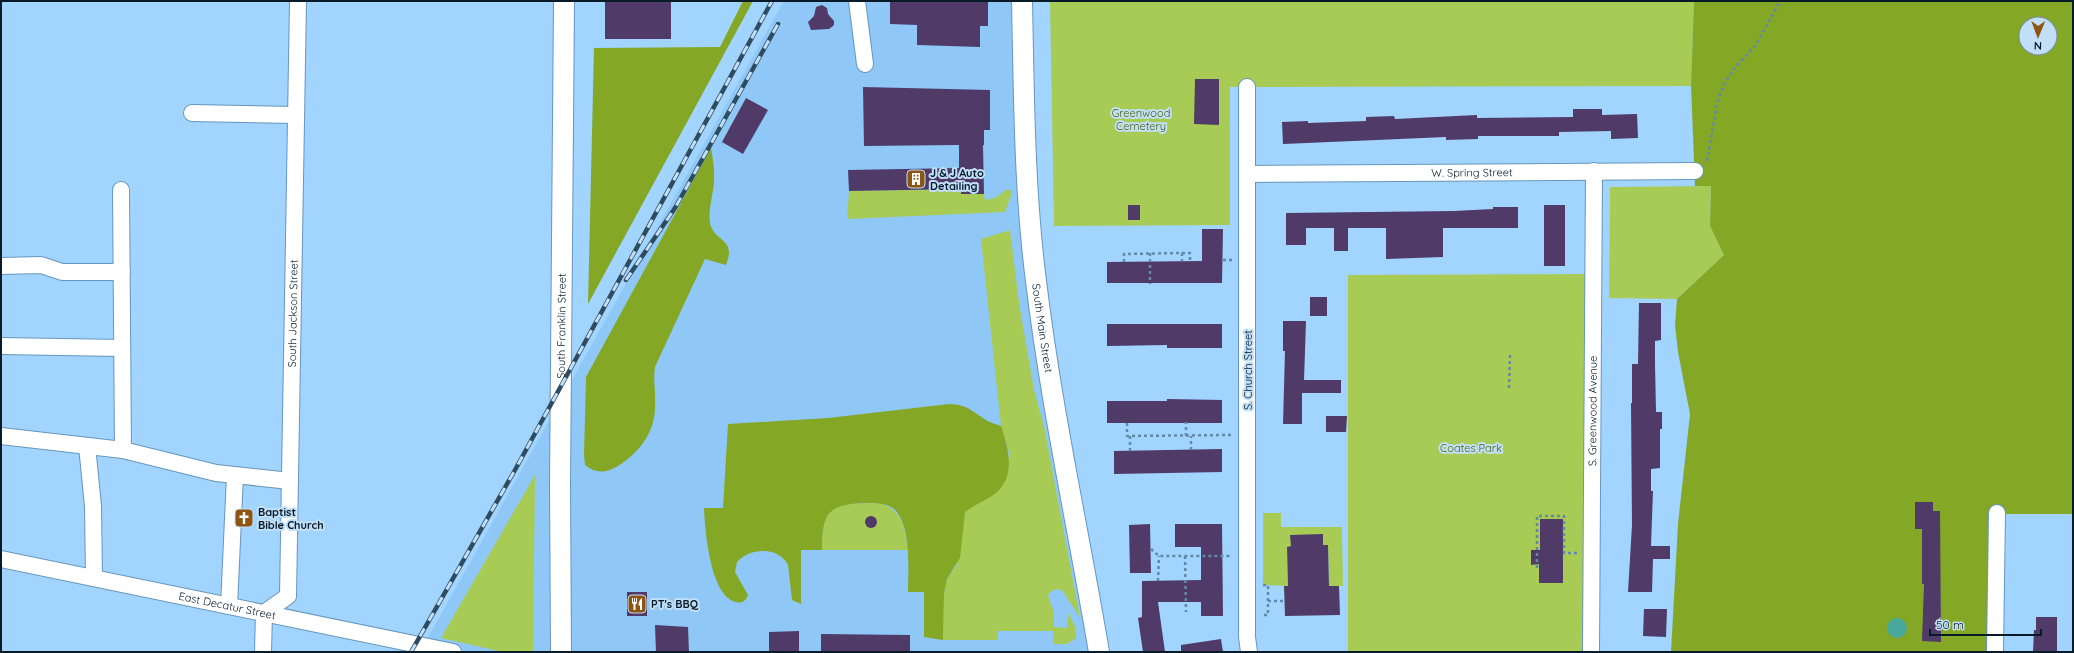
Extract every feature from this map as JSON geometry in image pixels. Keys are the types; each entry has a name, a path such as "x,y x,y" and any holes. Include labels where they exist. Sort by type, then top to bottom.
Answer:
{"main road":[{"name":"South Franklin Street","path":"561,652 560,484 564,1"},
{"name":"South Main Street","path":"1022,1 1028,202 1036,280 1057,422 1099,652"}],"street":[{"name":"South Jackson Street","path":"264,613 288,596 298,1"},
{"path":"857,1 865,64"},
{"name":"S. Church Street","path":"1247,87 1249,174 1247,637 1249,652"},
{"path":"192,113 296,115"},
{"name":"W. Spring Street","path":"1249,174 1594,171 1701,168"},
{"name":"S. Greenwood Avenue","path":"1591,652 1594,171"},
{"path":"121,190 123,450"},
{"path":"1,266 41,265 62,272 122,272"},
{"path":"1,346 122,348"},
{"path":"1,436 123,450 216,473 290,481"},
{"path":"87,446 93,506 94,578"},
{"path":"229,606 235,475"},
{"path":"1995,652 1997,513"},
{"name":"East Decatur Street","path":"1,559 453,652"},
{"path":"263,652 264,613"}],"path":[{"path":"1701,168 1723,86 1732,70 1756,45 1780,1"},
{"path":"1150,253 1150,284"},
{"path":"1124,262 1124,254 1150,253 1190,253 1190,261"},
{"path":"1182,253 1182,261"},
{"path":"1222,260 1233,260"},
{"path":"1509,388 1510,355"},
{"path":"1186,422 1186,436"},
{"path":"1127,423 1127,436 1232,435"},
{"path":"1130,436 1130,451"},
{"path":"1191,436 1191,450"},
{"path":"1536,568 1537,516 1564,516 1564,552 1577,553"},
{"path":"1151,548 1159,556 1232,556"},
{"path":"1158,581 1159,556"},
{"path":"1185,556 1186,612"},
{"path":"1263,585 1268,585 1268,615 1263,615"},
{"path":"1268,601 1285,601"}],"shaded area":[{"path":"784,1 1016,1 1018,84 1094,652 420,652"},
{"path":"1897,618 1904,621 1907,628 1904,635 1897,638 1890,635 1887,628 1890,621"}],"green space":[{"path":"743,1 753,1 588,304 594,48 720,47"},
{"name":"Greenwood Cemetery","path":"1050,1 1694,1 1691,86 1230,87 1230,225 1054,226"},
{"path":"1694,1 2073,1 2073,514 1997,514 1988,652 1671,652 1678,524 1690,414 1678,352 1675,325 1677,299 1724,255 1710,226 1711,186 1695,186 1691,86"},
{"path":"711,148 714,165 714,178 710,208 710,223 712,229 724,241 729,250 726,265 705,259 655,367 654,416 649,433 644,441 633,455 614,468 602,472 593,470 585,465 584,455 586,377"},
{"path":"1711,186 1710,226 1724,255 1677,299 1609,298 1610,187"},
{"path":"961,189 961,194 984,194 985,200 995,198 1006,190 1010,190 1012,193 1005,212 847,219 849,191"},
{"path":"1010,230 1019,303 1034,390 1044,426 1080,618 1062,590 1054,590 1048,595 1054,613 1054,627 1067,628 1068,613 1076,628 1076,638 1067,644 1053,644 1053,631 998,631 998,640 943,640 944,593 947,579 957,565 965,512 973,505 992,496 1010,455 1001,426 981,239"},
{"name":"Coates Park","path":"1594,274 1591,652 1348,652 1348,275"},
{"path":"949,404 964,406 987,421 1001,426 1009,464 1005,482 1000,489 992,496 965,512 960,558 947,579 944,593 943,640 924,637 924,592 908,592 908,548 904,526 894,509 881,504 868,503 844,505 830,512 826,518 824,526 822,550 801,550 801,604 792,600 788,565 778,555 764,551 749,554 737,562 735,572 748,595 745,600 742,602 736,602 727,597 720,588 711,561 704,508 723,508 728,424 828,418"},
{"path":"535,475 533,651 503,652 441,638"},
{"path":"880,503 888,506 902,521 906,534 908,550 822,550 822,534 825,522 829,514 835,508 843,505"},
{"path":"1263,513 1281,513 1281,527 1342,527 1343,586 1329,586 1328,545 1323,545 1323,535 1291,535 1291,546 1287,547 1288,586 1263,585"}],"building":[{"path":"605,1 671,1 671,39 605,39"},
{"path":"890,1 988,1 988,26 980,26 980,47 917,45 917,25 890,24"},
{"path":"822,5 827,8 828,14 834,21 834,25 829,29 811,30 808,22 814,16 816,7"},
{"path":"1195,79 1219,79 1219,125 1194,124"},
{"path":"863,87 990,90 990,130 984,130 983,145 984,194 961,194 961,189 849,191 848,170 959,168 959,145 864,146"},
{"path":"746,98 768,110 743,154 722,142"},
{"path":"1573,109 1602,109 1602,115 1637,114 1638,138 1611,139 1611,131 1559,132 1559,136 1478,136 1478,139 1446,140 1446,137 1283,144 1282,122 1308,121 1308,123 1366,121 1366,117 1394,116 1395,119 1477,115 1477,118 1573,117"},
{"path":"1128,205 1140,205 1140,220 1128,220"},
{"path":"1544,205 1565,205 1565,266 1544,266"},
{"path":"1493,207 1518,207 1518,228 1443,228 1443,257 1386,259 1386,228 1348,228 1348,251 1334,251 1334,228 1306,228 1306,245 1286,245 1286,213 1454,211 1493,209"},
{"path":"1202,229 1223,229 1222,283 1107,283 1107,262 1202,261"},
{"path":"1310,297 1327,297 1327,316 1310,316"},
{"path":"1639,303 1661,303 1661,340 1655,341 1655,364 1656,412 1662,412 1662,429 1660,429 1660,468 1651,469 1651,491 1653,491 1651,546 1670,546 1670,559 1653,559 1652,592 1628,592 1632,525 1632,364 1638,364"},
{"path":"1283,321 1306,321 1304,380 1341,380 1341,393 1302,393 1302,424 1283,424 1285,351 1283,351"},
{"path":"1107,324 1222,324 1222,348 1167,348 1167,345 1107,346"},
{"path":"1167,399 1222,400 1222,423 1107,423 1107,401 1167,401"},
{"path":"1326,416 1347,416 1346,432 1326,432"},
{"path":"1222,449 1222,472 1114,474 1114,451"},
{"path":"1915,502 1933,502 1933,511 1940,511 1941,642 1922,641 1924,584 1922,584 1922,529 1915,529"},
{"path":"873,516 876,517 876,527 869,528 866,527 865,520 866,517"},
{"path":"1540,519 1563,519 1563,583 1539,583 1539,564 1531,565 1531,550 1540,550"},
{"path":"1150,524 1151,573 1130,573 1129,525"},
{"path":"1175,524 1222,524 1223,616 1201,616 1201,602 1158,602 1165,652 1143,652 1138,618 1142,617 1142,581 1201,580 1201,547 1175,547"},
{"path":"1323,534 1323,545 1328,545 1329,586 1339,586 1340,615 1285,616 1284,586 1288,586 1287,547 1291,546 1290,535"},
{"name":"PT's BBQ","path":"627,592 647,592 647,616 627,616"},
{"path":"1644,609 1667,609 1666,637 1643,636"},
{"path":"2036,617 2057,617 2057,652 2033,652"},
{"path":"655,625 688,627 689,652 656,652"},
{"path":"799,631 799,652 769,652 769,632"},
{"path":"821,634 910,635 910,652 821,652"},
{"path":"1221,639 1223,652 1181,652 1181,645"}],"railway":[{"path":"411,652 515,470 772,1"},
{"path":"626,280 675,208 778,24"}],"place":[{"name":"J & J Auto Detailing","path":"916,179"},
{"name":"Baptist Bible Church","path":"244,518"},
{"name":"PT's BBQ","path":"637,604"}]}
